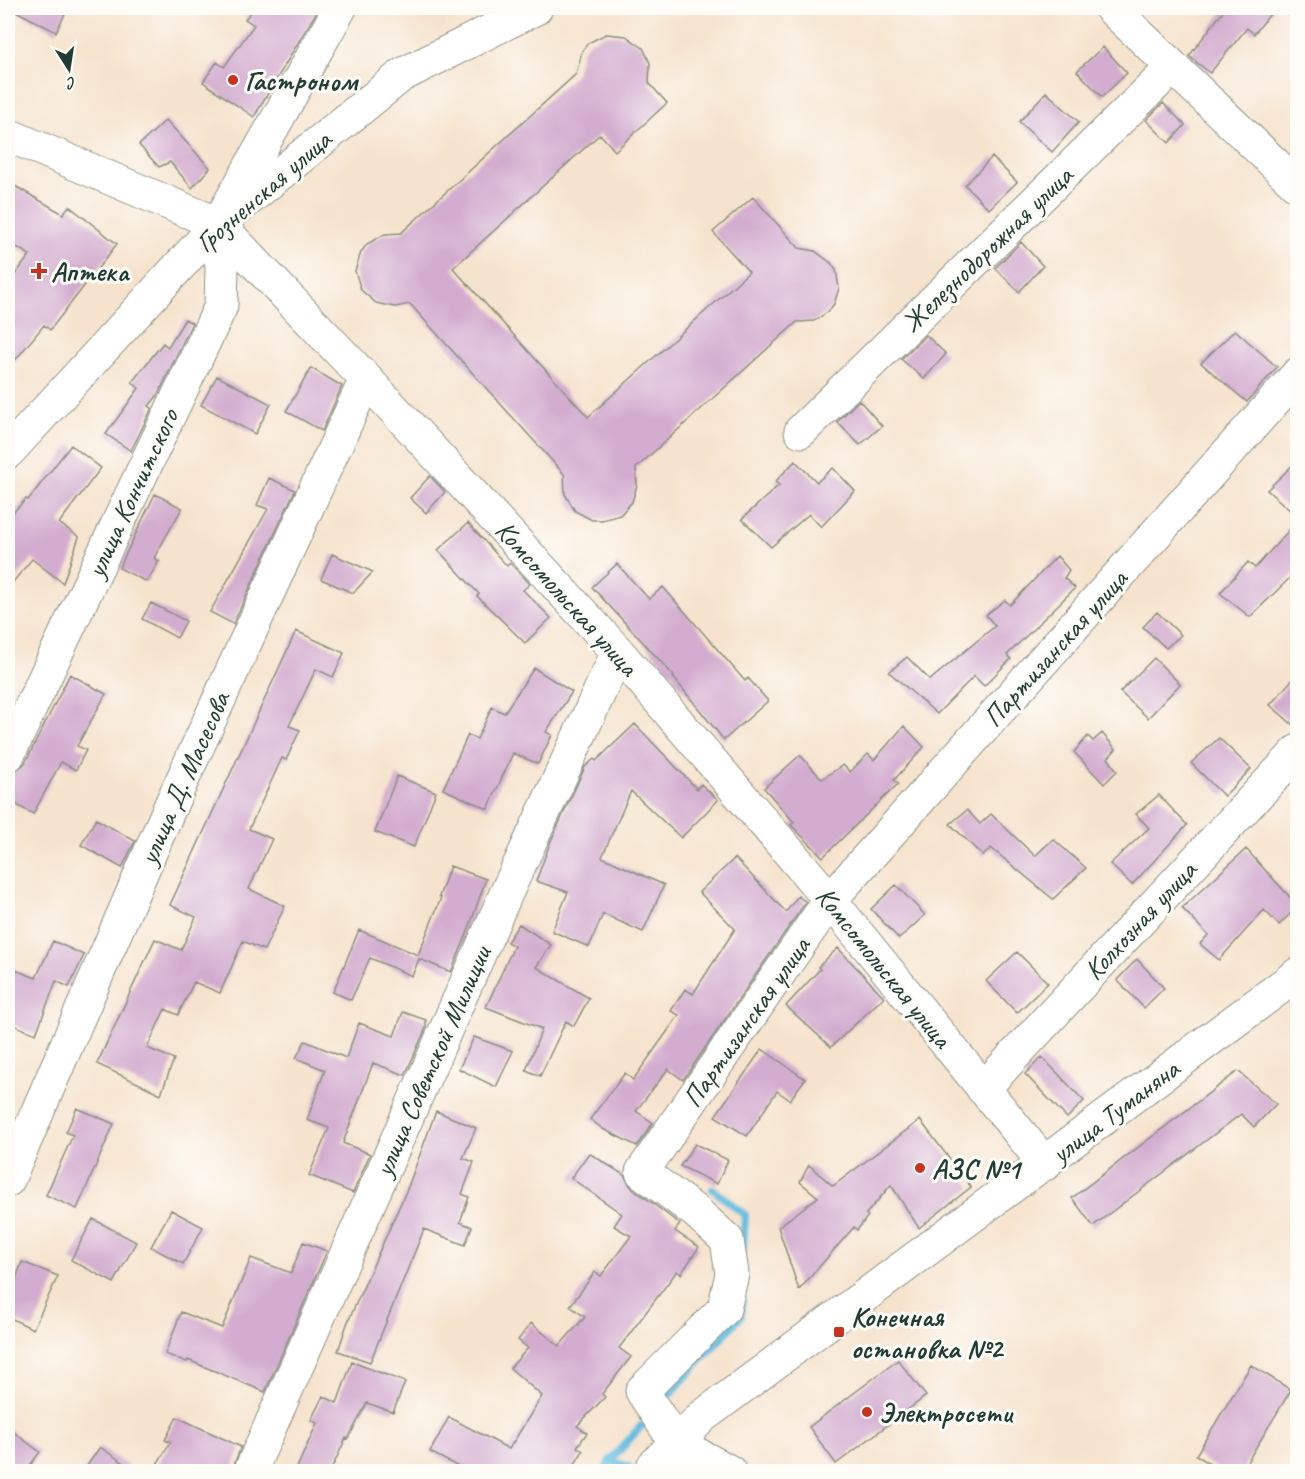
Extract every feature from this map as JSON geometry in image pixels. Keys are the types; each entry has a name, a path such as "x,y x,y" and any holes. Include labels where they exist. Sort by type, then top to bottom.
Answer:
{"street":[{"path":"218,224 340,8"},
{"name":"Грозненская улица","path":"8,452 218,224 402,75 536,8"},
{"path":"1111,8 1298,186"},
{"name":"Железнодорожная улица","path":"801,431 1173,67"},
{"name":"Комсомольская улица","path":"8,135 218,224 366,379 618,652 830,900 1045,1164"},
{"name":"улица Кончитского","path":"8,755 221,306 222,268 218,224"},
{"name":"Партизанская улица","path":"730,1472 676,1443 642,1391 724,1309 732,1274 727,1240 696,1212 642,1172 830,900 1298,374"},
{"name":"улица Д. Масесова","path":"8,1180 168,809 366,379"},
{"name":"улица Советской Милиции","path":"250,1472 504,898 618,652"},
{"name":"Колхозная улица","path":"983,1089 1298,751"},
{"name":"улица Туманяна","path":"651,1472 654,1465 703,1416 1298,974"}],"building":[{"path":"10,8 68,8 56,32"},
{"path":"254,8 319,8 254,117 203,82 217,62 224,67 254,25 245,19"},
{"path":"1222,8 1275,8 1254,34 1247,28 1210,73 1189,56 1224,10"},
{"path":"606,34 626,36 643,48 650,63 649,83 667,103 615,151 600,134 453,268 588,417 749,272 713,232 753,197 799,248 815,251 831,263 836,270 839,288 829,311 814,321 797,322 636,468 637,485 632,502 620,515 592,520 575,511 565,494 564,474 410,304 395,307 376,303 361,290 355,271 361,252 367,244 385,234 401,233 576,74 582,51 588,43"},
{"path":"1103,47 1127,73 1102,97 1077,71"},
{"path":"1046,92 1079,122 1052,152 1019,122"},
{"path":"1163,103 1185,125 1169,143 1146,120"},
{"path":"166,120 210,168 192,188 170,162 159,167 139,145"},
{"path":"992,157 1017,182 989,209 965,185"},
{"path":"15,186 63,214 69,206 117,244 50,330 44,325 8,369 8,284 30,255 8,242 8,201"},
{"path":"1021,242 1043,266 1019,292 995,268"},
{"path":"185,319 192,323 158,395 149,406 152,408 131,451 106,434 139,388 132,382 163,343 168,347"},
{"path":"1235,330 1277,367 1247,402 1201,363"},
{"path":"926,335 946,354 924,379 901,359"},
{"path":"311,368 342,386 322,431 286,411"},
{"path":"217,376 271,404 255,434 201,405"},
{"path":"859,400 882,426 860,445 837,422"},
{"path":"71,445 101,468 59,523 79,537 63,583 32,559 8,588 8,518 26,499 28,500"},
{"path":"1298,460 1298,517 1267,490"},
{"path":"795,461 817,482 833,468 855,491 821,527 809,514 771,547 742,519 779,485 775,482"},
{"path":"430,476 445,492 426,513 410,498"},
{"path":"269,478 295,490 233,624 210,612 268,509 257,505"},
{"path":"155,494 182,508 154,558 159,561 147,582 119,568"},
{"path":"1298,520 1298,570 1250,617 1220,593 1248,562 1255,568"},
{"path":"468,523 507,566 510,563 530,584 523,590 551,618 525,643 477,596 479,594 438,550"},
{"path":"332,554 373,572 353,593 321,579"},
{"path":"1057,556 1069,570 1064,578 1075,588 1007,655 1011,659 984,686 974,676 937,714 889,672 907,657 930,680 995,626 986,615 1005,600 1010,605"},
{"path":"617,564 649,599 663,587 745,681 748,678 768,701 724,740 674,676 592,587"},
{"path":"151,603 186,621 177,638 142,619"},
{"path":"1157,612 1181,635 1166,648 1143,627"},
{"path":"296,631 344,653 333,677 316,669 289,726 300,730 286,760 282,758 249,829 272,839 249,889 285,906 264,950 243,941 220,993 194,982 178,1015 165,1009 147,1048 174,1059 161,1094 97,1064 155,939 181,950 196,917 170,905"},
{"path":"1154,658 1180,684 1148,718 1120,692"},
{"path":"534,668 572,692 546,732 552,735 538,764 513,753 488,809 443,789 468,735 477,739 492,707 504,713"},
{"path":"1298,673 1298,729 1270,705"},
{"path":"70,674 106,694 77,746 86,750 76,770 61,762 33,814 8,800 8,784 14,772 25,763"},
{"path":"635,724 697,789 701,784 718,800 681,838 631,791 602,857 664,885 643,932 603,914 589,947 552,931 568,892 536,881 550,843 585,767 594,759 596,761"},
{"path":"904,726 924,747 894,780 898,784 823,857 791,825 794,822 764,788 800,755 822,779 843,765 850,772 868,754 874,760"},
{"path":"1102,733 1116,749 1108,758 1117,771 1104,784 1074,752 1088,736 1093,741"},
{"path":"1219,738 1251,769 1224,796 1191,763"},
{"path":"397,776 436,792 414,847 375,832"},
{"path":"1159,795 1187,825 1132,885 1110,864 1149,828 1136,814"},
{"path":"967,810 980,824 991,814 1035,856 1053,839 1086,868 1053,899 991,848 983,856 950,824"},
{"path":"96,819 135,841 122,868 81,845"},
{"path":"1246,849 1298,906 1279,925 1264,910 1219,960 1200,944 1208,935 1182,908"},
{"path":"735,858 786,912 798,896 806,902 683,1080 668,1069 636,1111 653,1123 637,1146 603,1129 590,1119 625,1073 633,1080 679,1015 671,1011 685,989 693,994 735,929 699,892"},
{"path":"450,866 486,879 451,972 419,959 412,976 370,958 351,1000 333,992 359,930 418,955 441,898 439,897"},
{"path":"896,885 925,915 899,939 871,909"},
{"path":"519,924 551,945 536,967 589,998 574,1026 566,1021 540,1076 526,1070 542,1029 486,1007 514,946 507,942"},
{"path":"53,941 84,955 69,987 56,981 36,1034 8,1023 8,967 36,978"},
{"path":"838,948 884,997 831,1047 786,1006 820,969 818,967"},
{"path":"1017,952 1048,983 1017,1013 986,981"},
{"path":"1137,959 1164,988 1144,1008 1117,980"},
{"path":"403,1012 426,1020 426,1028 405,1075 373,1063 343,1143 370,1154 353,1193 309,1175 329,1128 307,1120 325,1070 296,1058 305,1041 346,1058 359,1023 394,1036"},
{"path":"474,1037 513,1051 496,1087 459,1069"},
{"path":"762,1049 805,1079 790,1100 777,1091 747,1136 715,1116"},
{"path":"1042,1057 1084,1101 1067,1118 1025,1074"},
{"path":"1238,1071 1276,1104 1254,1127 1241,1114 1093,1226 1072,1198"},
{"path":"77,1108 114,1124 77,1209 46,1195 73,1135 66,1132"},
{"path":"436,1111 476,1128 463,1158 474,1162 462,1194 469,1197 460,1222 472,1227 465,1245 424,1229 370,1362 338,1351 347,1324 408,1187"},
{"path":"920,1120 971,1187 919,1228 891,1185 866,1214 868,1216 857,1230 854,1227 799,1290 778,1227 818,1197 800,1182 809,1165 833,1186"},
{"path":"695,1144 728,1160 717,1184 680,1166"},
{"path":"589,1153 624,1175 631,1187 680,1224 675,1231 699,1247 681,1274 677,1271 619,1348 631,1357 602,1394 605,1397 577,1426 587,1433 577,1447 583,1451 570,1472 468,1472 430,1452 449,1417 509,1449 542,1396 510,1368 528,1348 518,1340 531,1323 559,1346 585,1317 570,1306 595,1272 601,1276 631,1236 614,1226 622,1214 571,1178"},
{"path":"171,1210 203,1227 183,1264 151,1247"},
{"path":"93,1219 136,1242 114,1283 71,1260"},
{"path":"303,1242 327,1251 265,1392 188,1360 187,1362 165,1354 181,1312 222,1328 251,1258 291,1273"},
{"path":"22,1262 58,1276 33,1329 8,1317 8,1301"},
{"name":"Электросети","path":"898,1360 926,1396 836,1464 809,1427"},
{"path":"352,1362 405,1382 393,1412 367,1403 348,1439 346,1438 330,1472 295,1472 317,1423 311,1420 323,1396 337,1403"},
{"path":"1251,1365 1291,1390 1241,1472 1223,1472 1196,1455"},
{"path":"177,1417 241,1447 231,1472 152,1472 171,1442 165,1440"},
{"path":"8,1428 40,1452 25,1472 8,1462"},
{"path":"100,1447 137,1472 83,1472"}],"waterway":[{"path":"713,1189 745,1215 743,1250"},
{"path":"669,1395 741,1316 742,1298"},
{"path":"610,1461 641,1426"},
{"path":"605,1472 610,1461 629,1467"}],"place":[{"name":"Гастроном","path":"233,80"},
{"name":"Аптека","path":"39,271"},
{"name":"АЗС №1","path":"920,1168"},
{"name":"Конечная остановка №2","path":"839,1332"},
{"name":"Электросети","path":"867,1412"}]}
